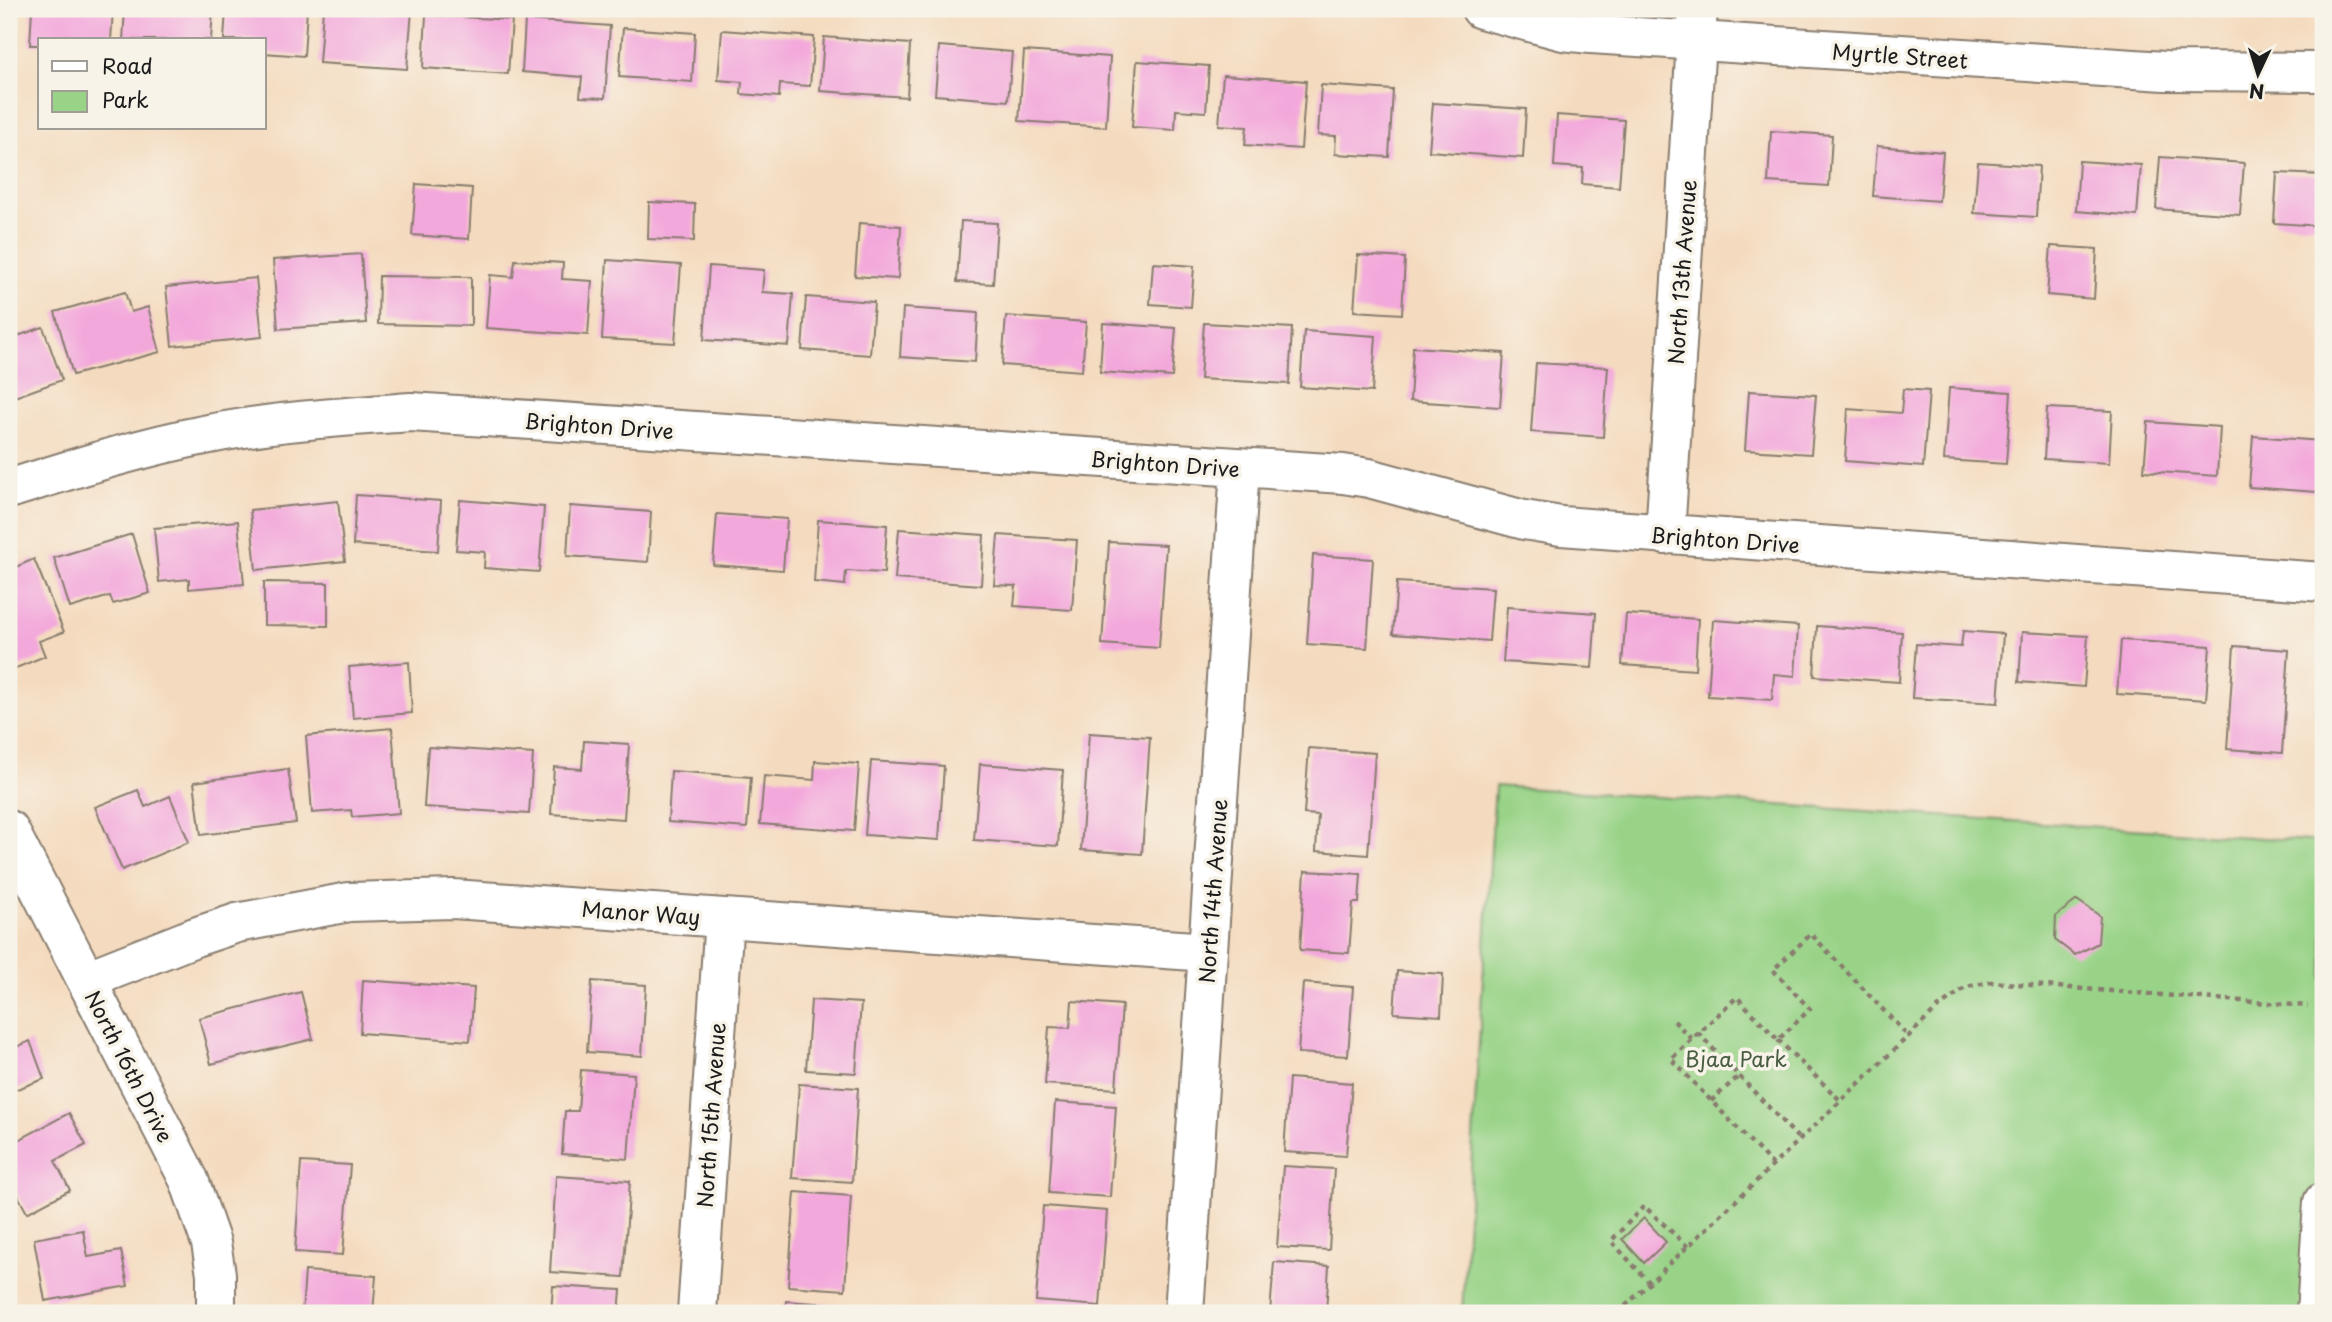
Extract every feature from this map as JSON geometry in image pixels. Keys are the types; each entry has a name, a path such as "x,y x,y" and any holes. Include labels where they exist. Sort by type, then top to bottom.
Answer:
{"street":[{"name":"Myrtle Street","path":"1481,9 1563,31 1697,25 2165,71 2323,72"},
{"name":"North 13th Avenue","path":"1665,535 1697,25"},
{"name":"Brighton Drive","path":"9,489 104,459 209,434 313,419 411,412 1343,474 1368,478 1524,520 1562,526 2323,582"},
{"name":"North 14th Avenue","path":"1184,1313 1241,468"},
{"name":"North 16th Drive","path":"9,830 189,1181 211,1243 216,1274 216,1313"},
{"name":"Manor Way","path":"86,980 237,923 349,902 453,899 1208,951"},
{"name":"North 15th Avenue","path":"697,1313 724,918"},
{"path":"2316,1313 2323,1202"}],"path":[{"path":"1778,1040 1810,1009 1773,970 1811,934 1908,1036"},
{"path":"1618,1313 1908,1036 1938,1008 1966,988 1991,982 2308,1006"},
{"path":"1773,1165 1671,1059 1698,1033 1737,997 1841,1101"},
{"path":"1674,1021 1692,1039"},
{"path":"1698,1033 1800,1140"},
{"path":"1712,1101 1739,1076"},
{"path":"1650,1283 1611,1241 1644,1206 1688,1247"}],"green space":[{"name":"Bjaa Park","path":"1495,786 2323,842 2323,1202 2316,1313 1462,1313"}],"building":[{"path":"32,9 113,9 111,38 38,38 38,45 30,45"},
{"path":"125,9 213,9 211,38 123,38"},
{"path":"226,9 307,9 304,56 266,53 266,38 224,38"},
{"path":"323,9 412,10 407,69 319,63"},
{"path":"426,15 512,20 508,74 423,68"},
{"path":"525,20 610,26 605,98 580,97 582,77 522,72"},
{"path":"623,28 695,33 692,82 619,77"},
{"path":"722,30 814,37 810,86 780,84 779,97 741,94 742,82 718,80"},
{"path":"824,37 910,44 907,97 820,91"},
{"path":"939,46 1012,52 1008,101 935,95"},
{"path":"1024,51 1110,57 1106,127 1019,121"},
{"path":"1137,61 1209,66 1206,112 1176,110 1175,130 1132,127"},
{"path":"1223,75 1306,81 1301,149 1245,145 1247,127 1219,125"},
{"path":"1321,85 1393,90 1389,157 1335,154 1336,136 1318,135"},
{"path":"1433,103 1526,109 1523,158 1429,151"},
{"path":"1557,115 1624,120 1619,187 1582,184 1583,168 1554,166"},
{"path":"1771,131 1832,135 1829,186 1768,182"},
{"path":"1877,146 1943,152 1939,201 1873,196"},
{"path":"2160,157 2244,163 2240,215 2156,209"},
{"path":"2079,161 2141,165 2137,216 2076,211"},
{"path":"1978,162 2039,166 2036,217 1974,213"},
{"path":"2277,173 2323,175 2323,226 2274,223"},
{"path":"416,184 472,188 469,239 412,235"},
{"path":"649,202 695,204 694,241 648,239"},
{"path":"961,221 997,223 993,284 957,282"},
{"path":"859,223 901,226 898,279 855,276"},
{"path":"2051,246 2097,249 2094,299 2047,295"},
{"path":"361,254 366,323 278,329 273,260"},
{"path":"1358,255 1405,258 1402,314 1354,311"},
{"path":"515,260 563,263 562,279 592,281 588,335 486,328 490,275 513,277"},
{"path":"607,260 681,265 675,343 602,339"},
{"path":"1153,263 1194,266 1191,307 1150,304"},
{"path":"709,266 764,270 762,292 793,294 789,346 704,340"},
{"path":"379,276 471,277 471,326 378,324"},
{"path":"256,278 262,337 172,346 166,287"},
{"path":"125,292 131,312 148,307 160,352 73,375 55,312"},
{"path":"806,297 874,302 870,355 802,350"},
{"path":"903,308 978,313 975,362 900,357"},
{"path":"1006,316 1086,322 1082,371 1002,365"},
{"path":"1103,323 1176,328 1172,377 1100,372"},
{"path":"1204,323 1292,328 1289,384 1200,379"},
{"path":"43,327 62,380 9,399 9,339"},
{"path":"1304,331 1376,336 1372,392 1300,387"},
{"path":"1413,347 1504,353 1500,407 1410,401"},
{"path":"1536,363 1608,367 1603,437 1531,432"},
{"path":"1949,388 2011,392 2006,464 1944,460"},
{"path":"1903,389 1929,391 1923,467 1845,461 1848,409 1901,413"},
{"path":"1749,391 1816,395 1811,454 1745,450"},
{"path":"2047,408 2112,411 2109,463 2044,459"},
{"path":"2148,422 2220,427 2217,476 2144,471"},
{"path":"2253,436 2321,441 2317,492 2249,487"},
{"path":"356,495 441,501 438,551 353,545"},
{"path":"460,500 544,507 539,572 484,568 485,552 456,550"},
{"path":"338,501 345,561 256,570 250,510"},
{"path":"570,506 651,512 648,562 567,556"},
{"path":"717,514 787,519 783,570 713,565"},
{"path":"818,520 887,525 884,573 846,571 845,585 814,582"},
{"path":"238,521 244,584 189,589 189,579 159,582 154,528"},
{"path":"899,529 984,535 981,585 895,579"},
{"path":"132,534 150,593 113,604 110,596 70,608 54,558"},
{"path":"998,535 1077,540 1072,610 1014,606 1016,586 994,585"},
{"path":"1109,542 1166,545 1159,648 1102,644"},
{"path":"1313,555 1373,559 1367,648 1307,644"},
{"path":"34,559 64,632 39,641 45,656 9,671 9,570"},
{"path":"264,582 328,583 328,626 264,625"},
{"path":"1397,582 1493,588 1489,641 1393,634"},
{"path":"1507,607 1596,613 1592,668 1503,662"},
{"path":"1626,614 1698,619 1695,670 1622,665"},
{"path":"1713,620 1798,626 1795,676 1774,674 1772,700 1708,696"},
{"path":"1817,626 1902,632 1899,682 1814,676"},
{"path":"1963,631 2003,634 1998,703 1912,698 1916,644 1961,647"},
{"path":"2022,632 2088,636 2084,687 2019,682"},
{"path":"2121,640 2210,646 2206,700 2117,694"},
{"path":"2234,646 2289,650 2282,753 2227,749"},
{"path":"409,662 412,713 353,718 349,667"},
{"path":"392,728 399,813 352,817 351,810 312,813 306,736"},
{"path":"1089,733 1150,737 1142,854 1081,850"},
{"path":"584,741 629,744 624,819 551,814 554,767 582,769"},
{"path":"428,747 533,754 529,814 424,807"},
{"path":"1309,748 1375,753 1368,855 1316,851 1318,815 1304,814"},
{"path":"815,761 859,764 854,831 760,824 764,776 814,780"},
{"path":"871,761 944,766 939,840 865,835"},
{"path":"980,764 1063,770 1058,846 974,840"},
{"path":"288,769 296,823 201,835 194,782"},
{"path":"671,771 751,777 747,828 668,822"},
{"path":"138,790 145,807 170,796 189,842 122,870 95,807"},
{"path":"1305,871 1361,874 1359,903 1353,903 1349,953 1300,950"},
{"path":"2077,900 2100,916 2098,943 2075,955 2055,940 2056,916"},
{"path":"1397,971 1443,974 1441,1016 1394,1013"},
{"path":"363,980 474,988 470,1041 360,1033"},
{"path":"592,981 646,985 642,1056 587,1052"},
{"path":"1303,983 1353,987 1348,1056 1298,1053"},
{"path":"301,992 313,1039 211,1064 199,1018"},
{"path":"811,1000 861,1003 856,1073 806,1070"},
{"path":"1072,1001 1122,1005 1116,1089 1045,1084 1049,1027 1070,1028"},
{"path":"30,1041 44,1079 9,1092 9,1050"},
{"path":"581,1070 634,1074 628,1159 562,1154 565,1111 578,1111"},
{"path":"1289,1078 1352,1083 1346,1156 1284,1152"},
{"path":"799,1084 858,1088 852,1182 792,1178"},
{"path":"1055,1102 1116,1106 1110,1197 1049,1193"},
{"path":"69,1113 86,1145 55,1161 70,1190 27,1213 9,1179 9,1145"},
{"path":"301,1162 350,1165 343,1255 295,1252"},
{"path":"1283,1166 1334,1169 1329,1250 1277,1247"},
{"path":"556,1176 630,1181 623,1277 550,1272"},
{"path":"795,1192 851,1196 845,1290 788,1286"},
{"path":"1043,1206 1107,1211 1100,1306 1036,1301"},
{"path":"1644,1218 1666,1242 1644,1263 1622,1239"},
{"path":"83,1230 88,1257 121,1251 128,1286 45,1301 34,1239"},
{"path":"1274,1262 1329,1266 1326,1313 1270,1313"},
{"path":"305,1271 376,1276 373,1313 302,1313"},
{"path":"553,1286 621,1290 619,1313 551,1313"},
{"path":"786,1301 844,1305 843,1313 785,1313"}]}
